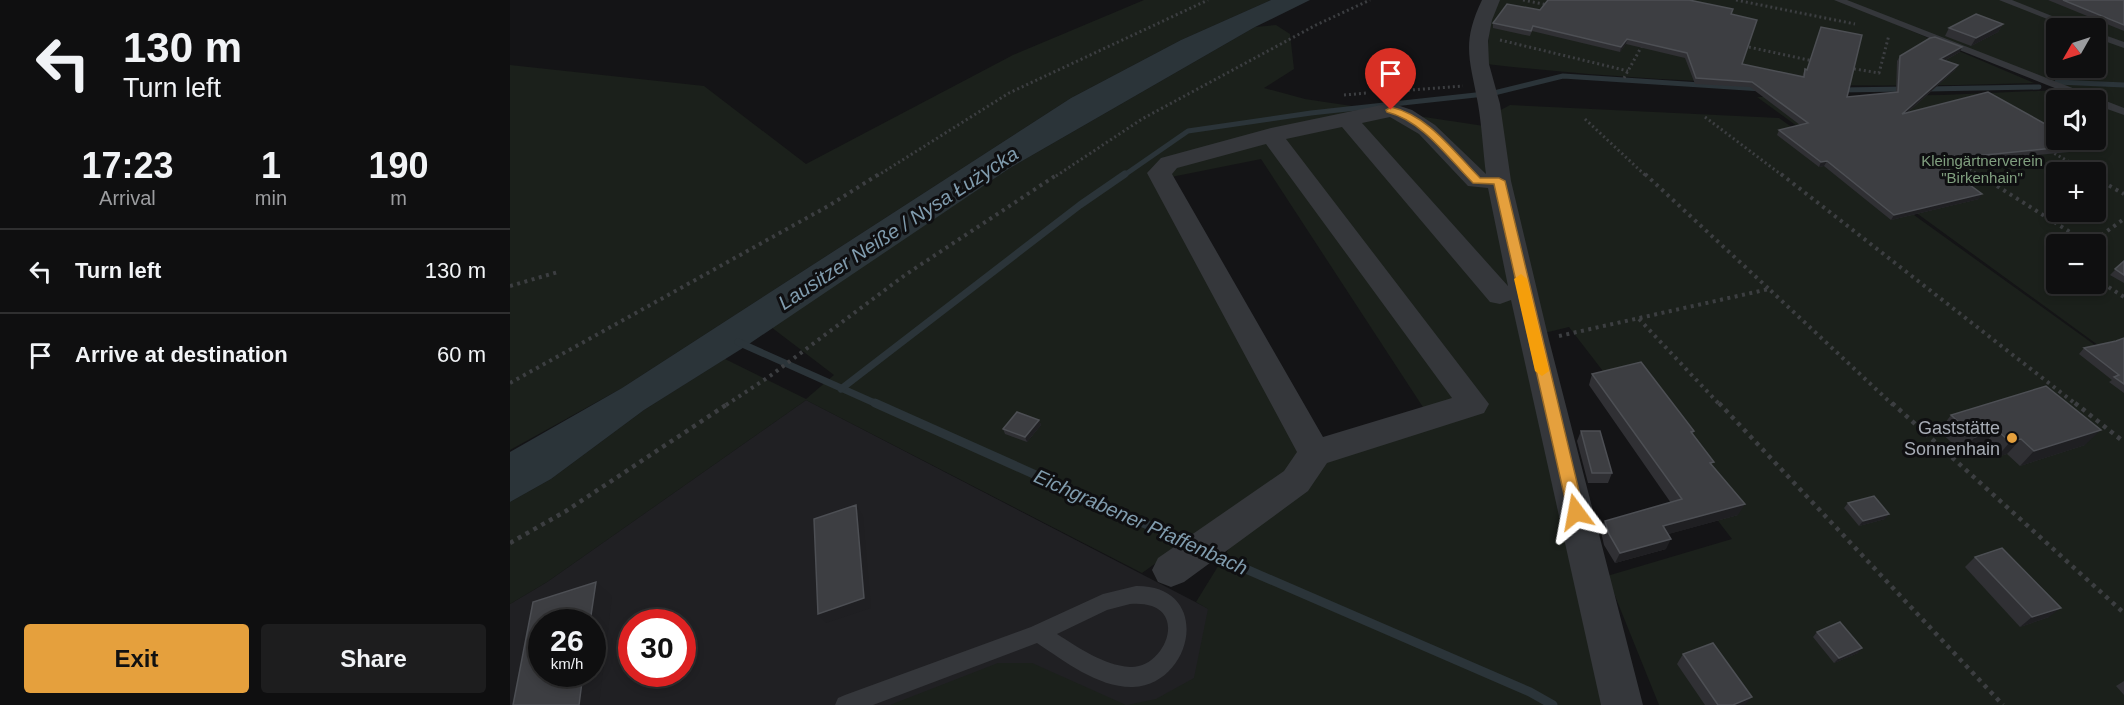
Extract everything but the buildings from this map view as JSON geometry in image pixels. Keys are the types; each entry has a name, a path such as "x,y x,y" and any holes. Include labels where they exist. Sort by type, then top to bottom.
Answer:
{"street":[{"path":"1491,0 1482,20 1478,40 1479,64 1486,91 1499,181 1534,340 1622,705"},
{"path":"1315,453 1159,173 1169,163 1271,135 1345,106 1403,113 1418,121 1477,181 1499,181"},
{"path":"1345,106 1500,296"},
{"path":"1171,570 1296,481 1315,453 1473,404 1271,135"}],"lane":[{"path":"1839,0 2066,90"},
{"path":"2004,0 2051,18"},
{"path":"2106,39 2124,45"},
{"path":"2106,105 2124,112"},
{"path":"845,705 1038,633 1125,597 1149,595 1167,602 1176,616 1178,632 1174,650 1162,665 1151,673 1135,678 1111,674 1085,662 1038,633"}],"path":[{"path":"510,382 830,205 1009,93 1208,0"},
{"path":"510,543 566,511 770,376 905,276 1142,119 1316,25 1370,0"},
{"path":"1523,0 1555,7"},
{"path":"1736,0 1862,25"},
{"path":"1839,66 1880,73 1889,33 1884,30"},
{"path":"1624,78 1648,36"},
{"path":"1497,39 1628,71"},
{"path":"1734,44 1816,61"},
{"path":"1391,92 1486,91"},
{"path":"1345,106 1368,93"},
{"path":"1706,117 2124,442"},
{"path":"1585,119 1952,459 2124,613"},
{"path":"2048,150 2069,162"},
{"path":"1948,155 2072,234"},
{"path":"2106,184 2124,194"},
{"path":"2102,234 2124,219"},
{"path":"510,286 558,272"},
{"path":"2106,285 2124,297"},
{"path":"1534,340 1576,333 1769,289"},
{"path":"1638,319 2003,705"}],"shaded area":[{"path":"806,400 1394,705 510,705 510,604 547,582"}],"green space":[{"path":"1144,0 1271,0 1181,40 1071,98 622,388 510,450 510,65 704,86 806,164 1013,55"},
{"path":"1498,0 1839,0 2034,83 1896,86 1760,84 1623,77 1486,64 1490,23"},
{"path":"1844,0 2001,0 2049,18 2046,18 2046,78 2106,78 2106,40 2124,46 2124,111 2106,104 2106,90 2071,90"},
{"path":"2009,0 2124,0 2124,44 2106,38 2106,18 2055,18"},
{"path":"1276,25 1290,34 1294,69 1264,88 1305,99 1484,126 1608,705 1127,705 1156,699 1194,678 1208,609 1196,602 1233,542 1328,456 1434,424 1261,159 1156,180 1301,451 1292,466 1142,573 806,400 547,582 510,604 510,502 551,479 644,410 725,359 806,399 834,375 771,327 1010,168 1255,27"},
{"name":"Kleingärtnerverein \"Birkenhain\"","path":"2046,91 2046,150 2106,150 2106,107 2124,114 2124,364 1757,97 1943,95"},
{"path":"1510,105 1779,118 2124,366 2124,705 1659,705 1607,576 1732,539 1569,327 1540,334 1497,112"},
{"path":"998,663 1032,663 1126,705 890,705"}],"water":[{"name":"Lausitzer Neiße / Nysa Łużycka","path":"1271,0 1310,0 1255,27 1010,168 746,346 644,410 551,479 510,502 510,452 622,388 1071,98 1181,40"}],"waterway":[{"path":"1123,176 1188,131 1311,113 1494,93 1563,76 1762,89"},
{"path":"2057,82 2124,85"},
{"path":"1927,89 2039,87"},
{"path":"1840,90 1906,89"},
{"path":"842,388 1080,205 1125,174"},
{"name":"Eichgrabener Pfaffenbach","path":"738,342 842,388"},
{"name":"Eichgrabener Pfaffenbach","path":"842,388 879,405"},
{"name":"Eichgrabener Pfaffenbach","path":"875,403 1190,544"},
{"name":"Eichgrabener Pfaffenbach","path":"1209,553 1530,692 1553,705"}],"slow traffic":[{"path":"1521,279 1542,371"}],"place":[{"name":"Gaststätte Sonnenhain","path":"2012,438"}],"route":[{"path":"1391,110 1418,121 1477,181 1499,181 1534,340 1576,512"}]}
